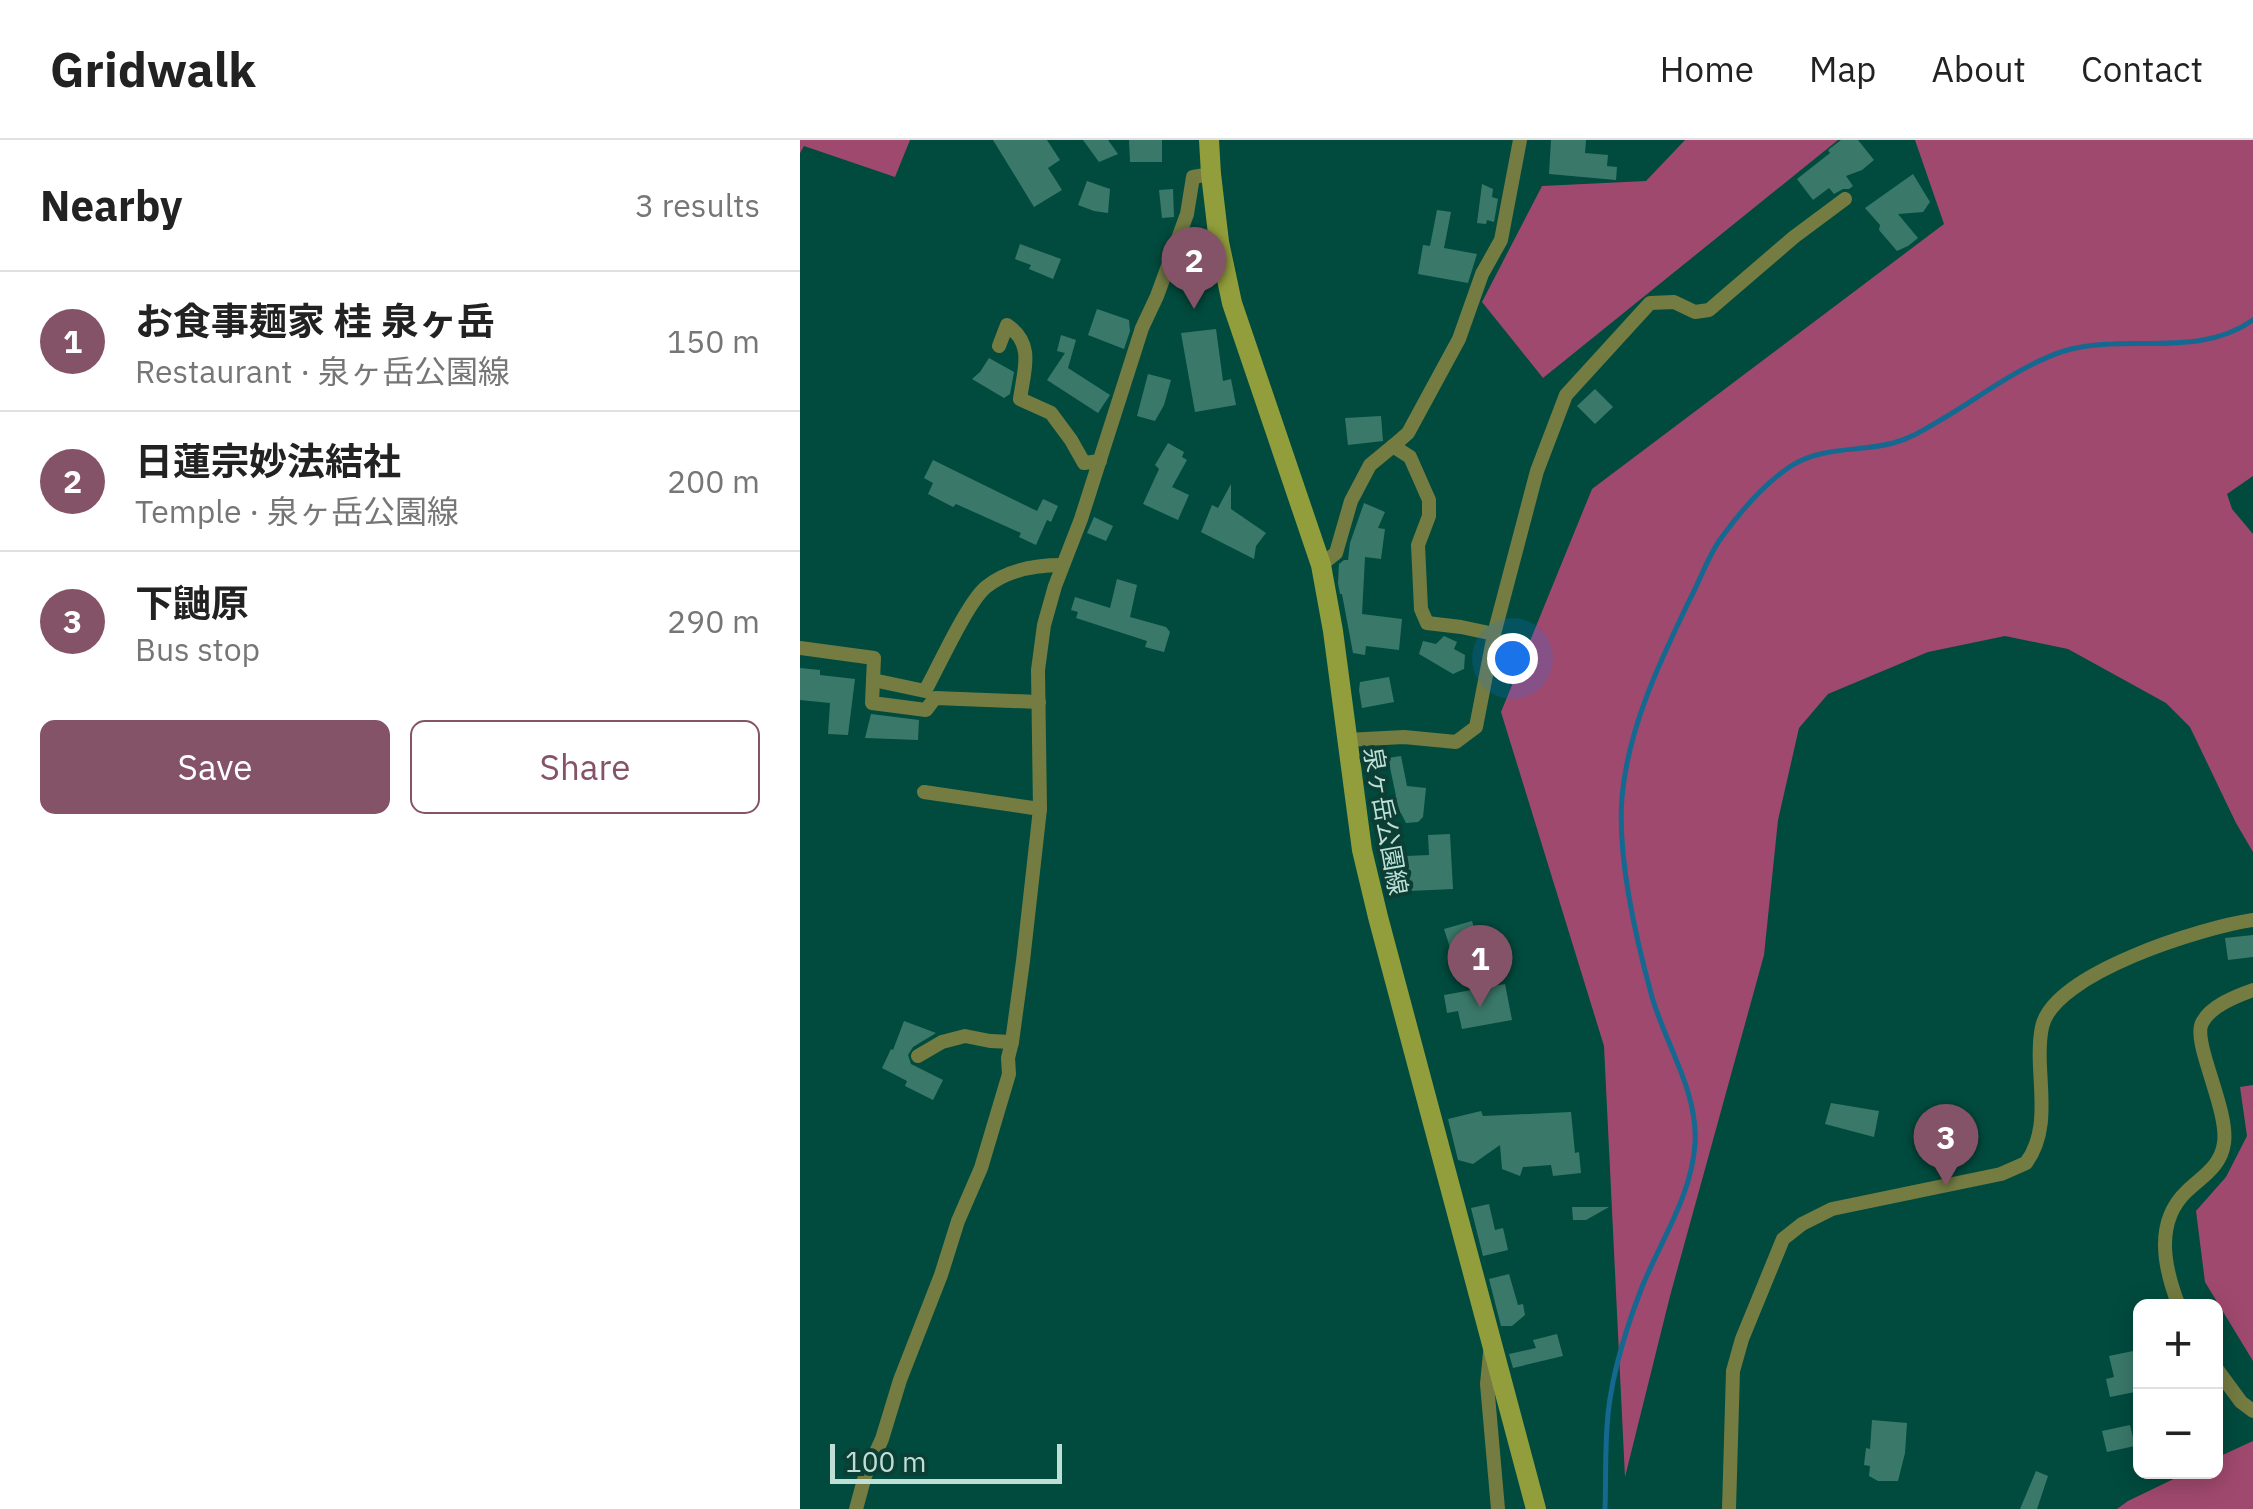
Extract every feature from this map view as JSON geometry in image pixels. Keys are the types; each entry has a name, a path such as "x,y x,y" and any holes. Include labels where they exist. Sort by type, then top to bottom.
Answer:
{"main road":[{"name":"泉ヶ岳公園線","path":"1210,140 1211,174 1232,303 1321,565 1362,850 1536,1509"}],"street":[{"path":"1321,565 1336,554 1351,502 1370,465 1408,432 1452,352 1482,274 1501,240 1520,140"},
{"path":"856,1509 980,1168 1009,1074 1040,809 1038,670 1044,625 1142,328 1187,214 1193,177 1211,174"},
{"path":"1346,740 1404,737 1456,742 1476,727 1494,634 1537,471 1566,395 1650,303 1674,302 1694,312 1708,310 1794,236 1845,199"},
{"path":"999,346 1007,325 1020,334 1026,351 1020,400 1051,413 1084,464 1100,461"},
{"path":"1393,446 1410,456 1428,500 1429,516 1418,546 1421,610 1427,624 1494,634"},
{"path":"873,680 925,691 984,588 1009,573 1062,565"},
{"path":"800,648 874,658 872,703 926,710 935,698 1039,702"},
{"path":"924,792 1040,809"},
{"path":"1729,1509 1733,1371 1756,1302 1789,1232 1848,1204 2002,1174 2026,1162 2037,1140 2041,1109 2042,1027 2060,996 2112,965 2226,925 2253,920"},
{"path":"2177,1299 2168,1270 2166,1223 2178,1201 2215,1166 2224,1148 2226,1132 2200,1025 2226,1002 2253,990"},
{"path":"918,1056 942,1042 965,1036 1012,1042"},
{"path":"1491,1342 1486,1384 1498,1509"},
{"path":"2223,1378 2253,1412"}],"shaded area":[{"path":"800,140 910,140 895,177 804,146 800,153"},
{"path":"1685,140 1838,140 1543,378 1482,302 1542,186 1646,181"},
{"path":"1915,140 2253,140 2253,476 2227,494 2232,509 2253,534 2253,852 2190,727 2166,703 2068,649 2005,636 1928,652 1828,694 1799,728 1778,820 1764,955 1670,1296 1625,1477 1604,1046 1501,712 1592,489 1944,224"},
{"path":"2253,1085 2253,1361 2223,1312 2223,1299 2215,1299 2205,1282 2196,1211 2226,1177 2247,1136 2240,1087"},
{"path":"2253,1441 2253,1509 2117,1509 2174,1479 2223,1479 2223,1455"}],"building":[{"path":"993,140 1047,140 1060,160 1048,168 1062,190 1034,207"},
{"path":"1083,140 1108,140 1118,154 1099,162"},
{"path":"1129,140 1162,140 1162,162 1130,162"},
{"path":"1551,140 1586,140 1585,153 1608,155 1607,166 1617,167 1616,180 1549,174"},
{"path":"1841,140 1858,140 1874,160 1846,176 1853,186 1849,189 1834,194 1829,188 1813,200 1797,179"},
{"path":"1913,174 1930,202 1923,212 1898,214 1918,238 1897,251 1865,208"},
{"path":"1087,181 1110,189 1108,213 1078,205"},
{"path":"1482,184 1493,189 1492,197 1498,199 1494,222 1487,220 1486,224 1477,223"},
{"path":"1173,189 1174,217 1162,218 1159,190"},
{"path":"1437,210 1451,212 1444,248 1477,254 1468,283 1418,274 1423,245 1430,246"},
{"path":"1020,244 1061,259 1053,279 1015,259"},
{"path":"1097,309 1129,320 1124,349 1088,335"},
{"path":"1216,329 1223,381 1231,379 1236,405 1195,412 1181,333"},
{"path":"1061,335 1076,340 1068,368 1110,395 1098,413 1047,380 1065,353 1057,351"},
{"path":"989,358 1014,372 1010,394 1004,398 972,379"},
{"path":"1148,374 1171,380 1155,421 1137,416"},
{"path":"1595,389 1613,407 1595,424 1577,406"},
{"path":"1381,416 1383,441 1348,445 1345,418"},
{"path":"1168,443 1184,452 1182,457 1187,460 1172,487 1189,495 1178,520 1143,504 1159,469 1155,465"},
{"path":"933,460 1037,511 1043,499 1058,506 1036,545 1019,537 1021,533 928,494 933,483 924,478"},
{"path":"1231,484 1231,509 1266,533 1256,546 1254,559 1201,532 1212,505 1218,508"},
{"path":"1364,503 1385,512 1378,528 1385,529 1381,559 1365,557 1362,614 1402,619 1399,650 1366,646 1365,655 1353,653 1338,583 1339,564 1348,560"},
{"path":"1094,517 1113,526 1106,541 1087,533"},
{"path":"1117,579 1137,585 1130,617 1166,627 1170,632 1164,652 1145,647 1147,641 1076,618 1078,612 1071,610 1075,597 1110,608"},
{"path":"1444,636 1457,642 1454,649 1465,655 1464,669 1453,674 1419,654 1423,641 1436,644"},
{"path":"800,668 855,679 848,735 828,734 830,703 800,700"},
{"path":"1389,677 1394,702 1362,708 1360,682"},
{"path":"871,714 919,720 918,740 865,738"},
{"path":"1401,756 1407,786 1426,788 1423,817 1418,822 1406,823 1401,813 1390,818 1389,796 1396,796 1388,758"},
{"path":"1450,834 1453,889 1409,891 1408,881 1384,881 1384,863 1408,864 1407,856 1429,855 1428,835"},
{"path":"1472,921 1482,954 1455,963 1444,929"},
{"path":"2253,935 2253,957 2228,960 2225,938"},
{"path":"1505,984 1512,1020 1462,1029 1458,1011 1447,1013 1444,995"},
{"path":"904,1021 936,1033 913,1047 908,1055 911,1064 943,1080 933,1100 905,1086 907,1081 882,1068"},
{"path":"1831,1103 1879,1111 1874,1137 1825,1124"},
{"path":"1481,1111 1483,1116 1571,1112 1581,1173 1553,1176 1551,1165 1523,1167 1520,1176 1502,1169 1500,1145 1473,1164 1458,1160 1448,1119"},
{"path":"1489,1204 1495,1230 1503,1228 1508,1250 1483,1256 1471,1208"},
{"path":"1572,1207 1609,1207 1586,1220 1573,1220"},
{"path":"1509,1274 1525,1315 1512,1326 1501,1326 1489,1279"},
{"path":"1557,1334 1563,1356 1513,1368 1509,1354 1536,1348 1533,1340"},
{"path":"2133,1351 2133,1392 2110,1397 2106,1379 2114,1377 2109,1356"},
{"path":"1872,1420 1907,1423 1898,1481 1878,1481 1869,1476 1870,1466 1864,1465 1866,1448 1870,1449"},
{"path":"2130,1425 2133,1446 2107,1452 2102,1431"},
{"path":"2036,1471 2048,1476 2037,1509 2020,1509"}],"waterway":[{"path":"1605,1509 1608,1410 1619,1356 1642,1287 1682,1199 1695,1143 1692,1105 1652,997 1634,924 1622,845 1622,797 1631,746 1647,695 1711,555 1752,500 1780,474 1803,460 1907,438 2018,372 2064,351 2087,346 2209,339 2253,320"}],"place":[{"name":"日蓮宗妙法結社","path":"1194,309"},
{"name":"お食事麺家 桂 泉ヶ岳","path":"1480,1007"},
{"name":"下鼬原","path":"1946,1186"}]}
